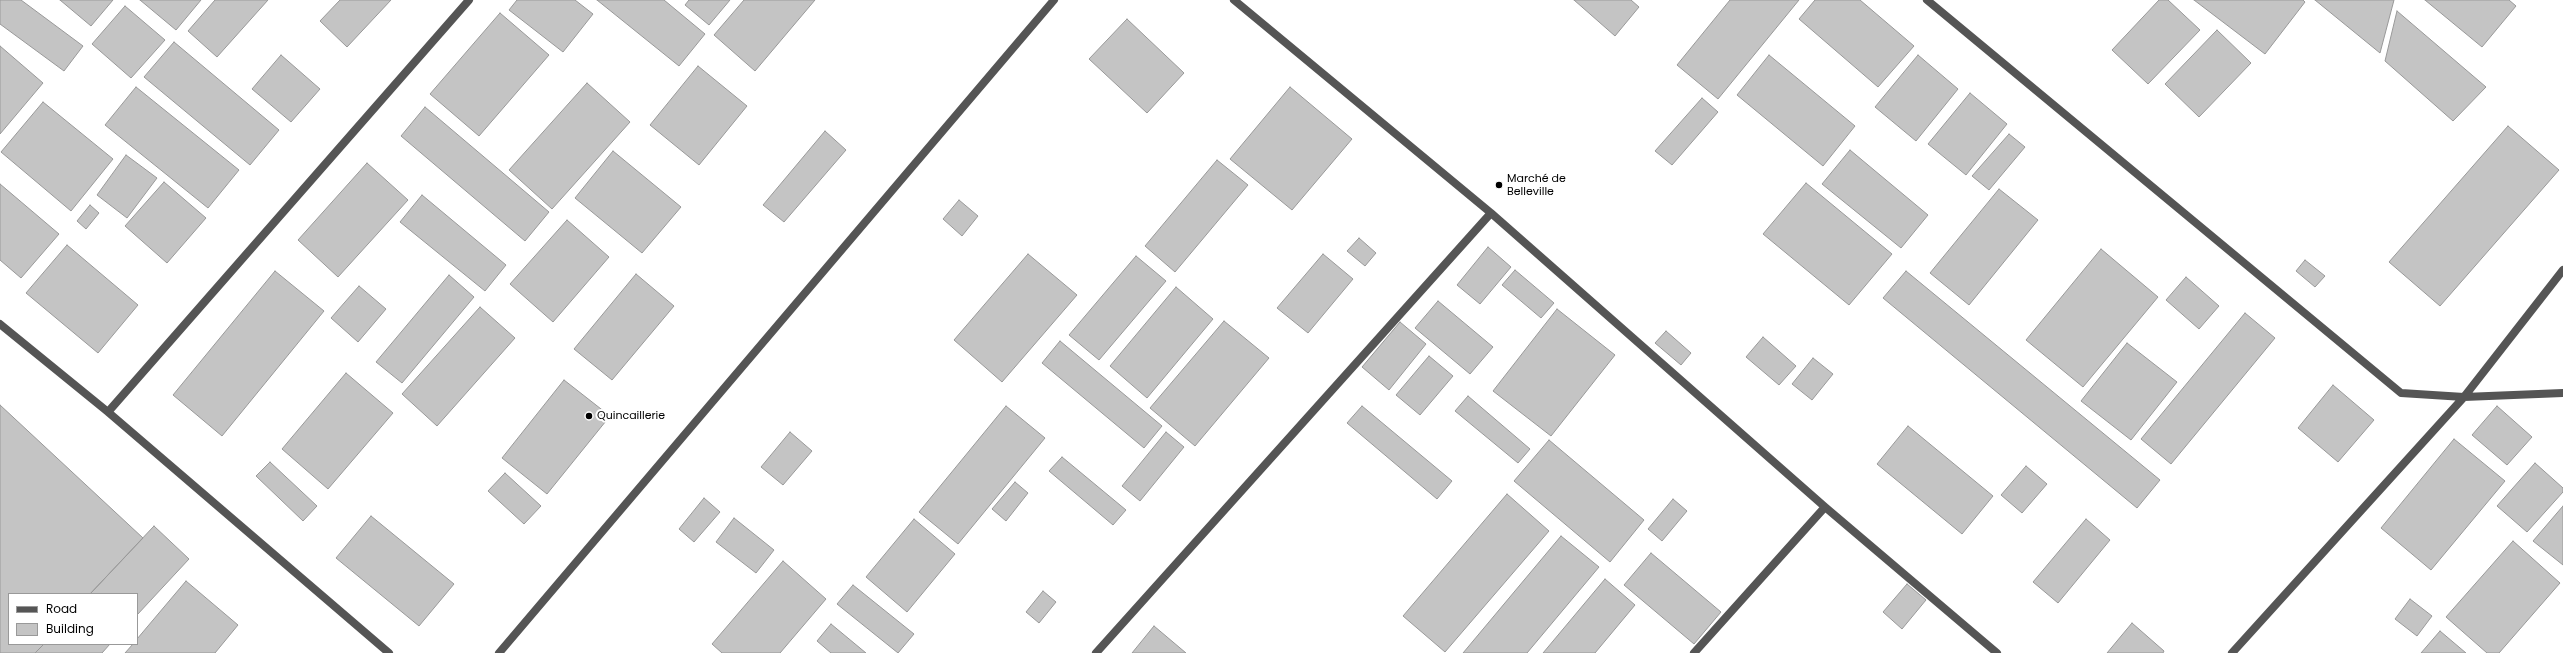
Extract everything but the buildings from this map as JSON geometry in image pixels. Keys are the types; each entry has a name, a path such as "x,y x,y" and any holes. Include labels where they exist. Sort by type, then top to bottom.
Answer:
{"street":[{"path":"108,412 469,0"},
{"path":"499,653 1054,0"},
{"path":"1234,0 1491,213 1825,507 1997,653"},
{"path":"1927,0 2401,393 2464,397 2563,393"},
{"path":"1096,653 1491,213"},
{"path":"2232,653 2464,397 2563,270"},
{"path":"0,324 108,412 389,653"},
{"path":"1694,653 1825,507"}],"place":[{"name":"Marché de Belleville","path":"1499,185"},
{"name":"Quincaillerie","path":"589,416"}]}
